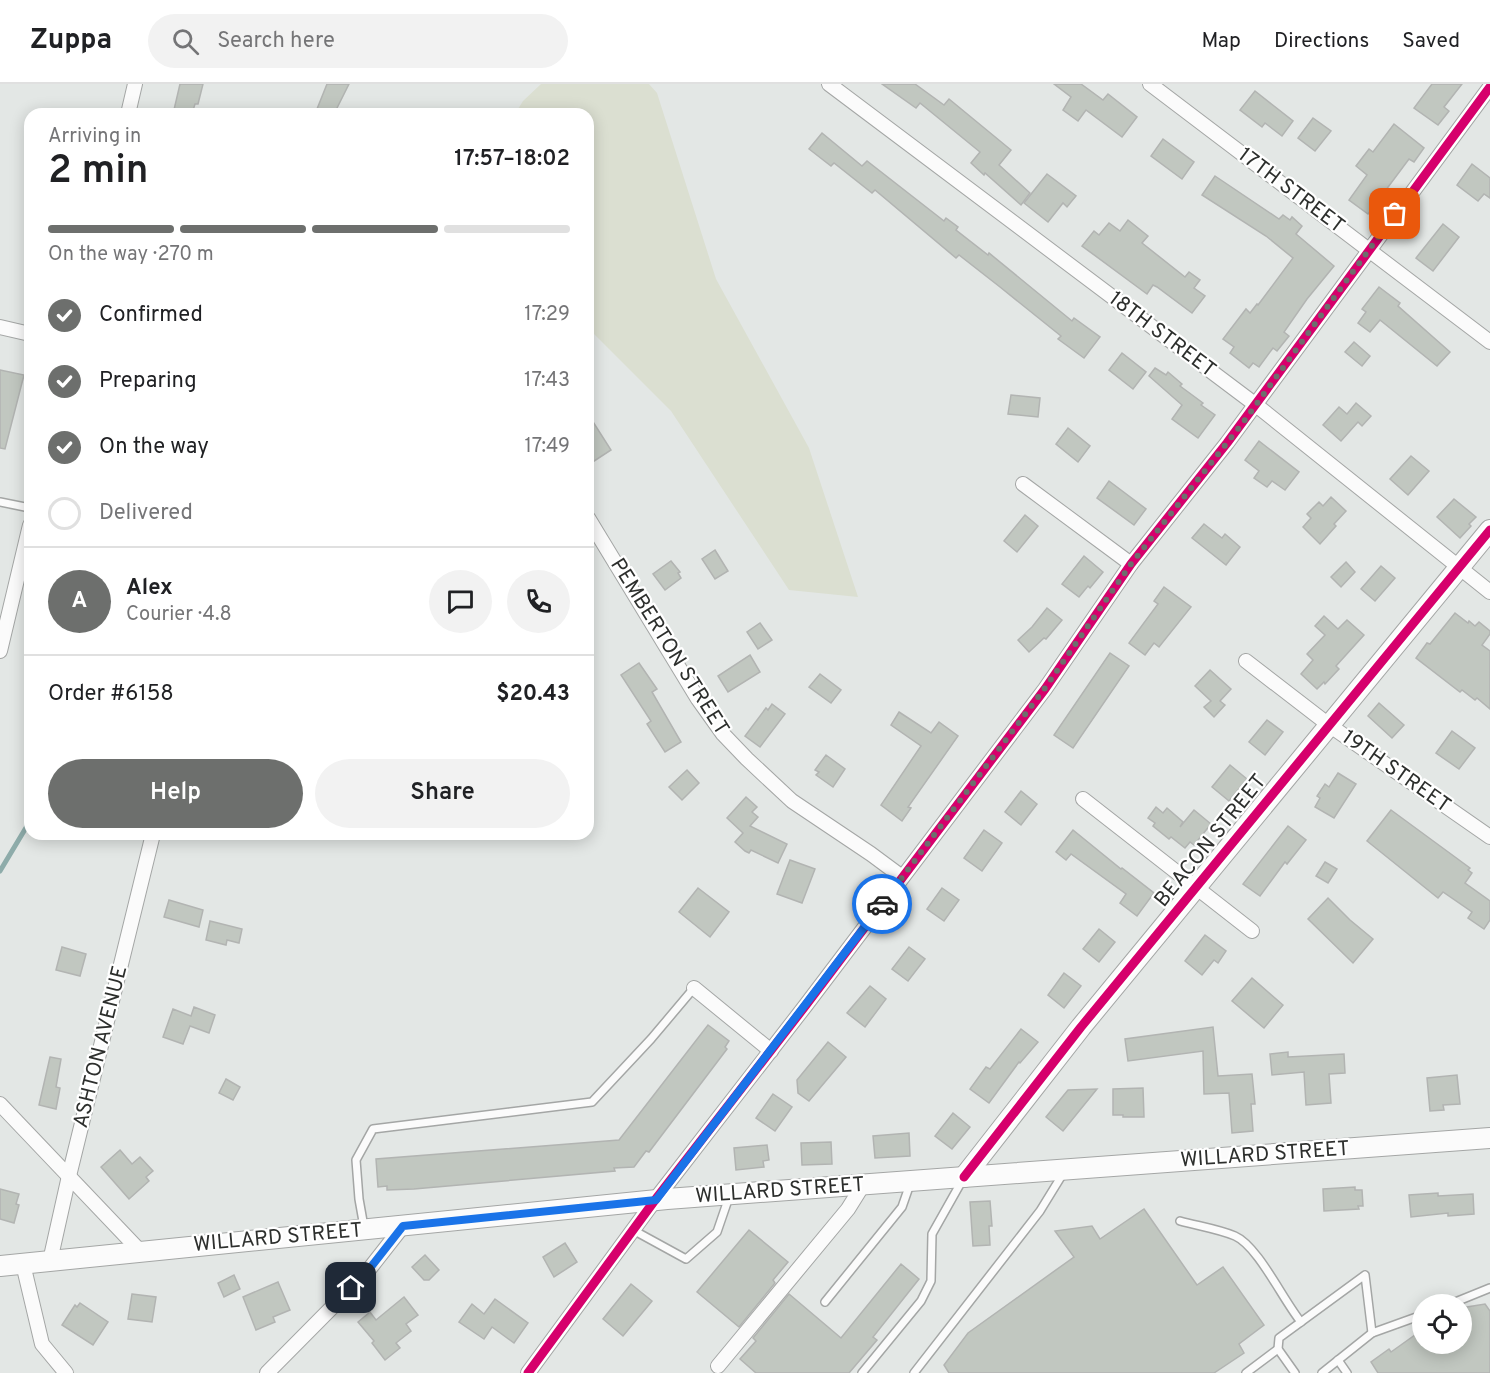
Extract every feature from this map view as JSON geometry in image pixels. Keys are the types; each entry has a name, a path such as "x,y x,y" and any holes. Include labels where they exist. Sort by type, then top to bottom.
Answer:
{"main road":[{"name":"BEACON STREET","path":"964,1177 1081,1027 1490,530"},
{"name":"WILLARD STREET","path":"0,1266 656,1200 1490,1138"}],"street":[{"path":"129,108 135,84"},
{"name":"18TH STREET","path":"829,84 1256,405 1490,592"},
{"name":"17TH STREET","path":"1150,84 1490,342"},
{"path":"528,1373 633,1230 1045,688 1131,564 1256,405 1490,87"},
{"path":"0,327 24,333"},
{"path":"1023,484 1131,564"},
{"name":"PEMBERTON STREET","path":"594,528 698,699 723,734 792,801 902,877"},
{"path":"0,651 24,553"},
{"name":"19TH STREET","path":"1246,661 1329,726 1490,837"},
{"path":"1083,799 1252,931"},
{"name":"ASHTON AVENUE","path":"50,1261 152,840"},
{"path":"694,988 771,1051"},
{"path":"0,1104 140,1251"},
{"path":"718,1366 848,1209 863,1185"},
{"path":"267,1373 367,1272 403,1226"},
{"path":"23,1263 42,1344 66,1373"}],"lane":[{"path":"0,502 24,507"},
{"path":"364,1230 356,1160 373,1129 592,1102 651,1039 694,988"},
{"path":"914,1373 1040,1211 1066,1170"},
{"path":"862,1373 921,1301 931,1281 932,1234 964,1177"},
{"path":"825,1302 902,1207 911,1181"},
{"path":"633,1230 686,1259 717,1232 730,1195"},
{"path":"1180,1221 1237,1236 1261,1260 1289,1307 1301,1322"},
{"path":"1295,1373 1278,1349 1279,1338 1365,1275 1372,1333"},
{"path":"1472,1295 1490,1288"},
{"path":"1322,1373 1372,1333 1412,1319"},
{"path":"1246,1373 1278,1349"},
{"path":"1338,1360 1347,1373"}],"shaded area":[{"path":"541,84 649,84 657,93 716,279 809,448 858,597 789,590 671,411 594,334 594,108 519,108"}],"building":[{"path":"180,84 203,84 198,104 195,104 194,108 174,108"},
{"path":"327,84 349,84 337,108 317,108"},
{"path":"882,84 915,84 944,105 949,99 1011,150 999,165 1030,193 1021,205 971,163 980,152 920,103 916,108"},
{"path":"1054,84 1081,84 1103,100 1108,94 1137,117 1122,137 1086,110 1078,121 1063,110 1071,97"},
{"path":"1432,84 1462,84 1444,107 1449,111 1438,125 1414,108"},
{"path":"1255,91 1293,121 1282,136 1265,123 1262,127 1240,110"},
{"path":"1313,118 1331,131 1315,151 1298,138"},
{"path":"1394,124 1424,148 1414,162 1409,159 1368,214 1349,200 1367,175 1356,166 1369,149 1373,152"},
{"path":"822,133 862,166 867,161 944,221 946,218 958,227 956,230 988,255 989,253 1072,321 1074,318 1100,337 1084,358 1058,339 1061,336 959,255 956,258 875,190 872,193 834,163 831,166 809,149"},
{"path":"1163,139 1194,162 1182,179 1151,156"},
{"path":"1472,164 1490,178 1490,198 1484,194 1478,201 1457,185"},
{"path":"1047,174 1076,196 1067,207 1063,203 1048,222 1024,203"},
{"path":"1215,176 1279,219 1283,215 1290,220 1292,217 1302,226 1296,234 1334,266 1284,332 1289,336 1277,351 1273,348 1259,367 1253,363 1249,368 1230,353 1234,347 1223,339 1246,309 1250,313 1258,305 1293,258 1266,236 1202,195"},
{"path":"1128,220 1148,236 1142,243 1185,277 1189,272 1200,280 1194,288 1205,296 1192,313 1153,285 1147,294 1082,246 1094,231 1099,235 1109,223 1120,231"},
{"path":"1443,224 1459,237 1433,271 1416,258"},
{"path":"1379,287 1400,303 1398,306 1450,352 1437,366 1380,320 1370,332 1358,323 1366,312 1362,309"},
{"path":"1354,342 1370,356 1362,366 1345,352"},
{"path":"1122,353 1146,372 1133,389 1109,370"},
{"path":"1155,368 1166,375 1168,372 1182,384 1180,386 1215,415 1198,438 1172,419 1182,405 1149,376"},
{"path":"0,370 24,375 5,449 0,448"},
{"path":"1011,395 1040,398 1038,417 1008,414"},
{"path":"1356,403 1371,416 1362,426 1358,422 1341,441 1323,425 1339,407 1347,414"},
{"path":"594,423 611,450 594,461"},
{"path":"1068,428 1090,446 1078,462 1056,444"},
{"path":"1259,441 1299,472 1285,490 1272,481 1267,487 1254,478 1259,471 1245,460"},
{"path":"1411,456 1429,471 1408,495 1390,479"},
{"path":"1109,481 1146,509 1134,525 1097,498"},
{"path":"1331,497 1346,511 1320,544 1303,527 1311,518 1307,514 1319,502 1323,506"},
{"path":"1454,499 1476,517 1460,538 1437,517"},
{"path":"1025,515 1038,526 1017,552 1004,541"},
{"path":"1204,524 1222,538 1225,534 1240,547 1226,565 1192,538"},
{"path":"715,550 728,571 715,579 702,559"},
{"path":"1084,556 1103,572 1079,597 1062,584"},
{"path":"671,561 680,572 678,573 681,578 665,590 653,574"},
{"path":"1346,562 1355,572 1341,587 1331,577"},
{"path":"1381,566 1395,578 1375,601 1361,589"},
{"path":"1164,587 1191,607 1159,647 1154,643 1145,655 1129,643 1158,604 1154,601"},
{"path":"1047,608 1062,620 1046,639 1044,638 1029,652 1018,640"},
{"path":"1455,613 1475,626 1479,622 1490,631 1482,645 1490,651 1490,709 1477,698 1475,700 1462,690 1460,692 1416,658"},
{"path":"1324,616 1338,629 1347,620 1364,635 1336,666 1339,669 1317,689 1301,674 1313,660 1307,654 1325,635 1315,626"},
{"path":"760,623 772,640 758,649 747,632"},
{"path":"1110,653 1129,666 1073,748 1054,735"},
{"path":"750,655 760,672 728,692 718,676"},
{"path":"639,663 657,689 652,692 681,742 665,752 647,724 651,721 621,675"},
{"path":"1210,670 1231,689 1220,701 1225,705 1214,717 1204,707 1211,701 1195,686"},
{"path":"820,674 841,690 831,703 809,687"},
{"path":"1379,703 1404,725 1392,738 1368,716"},
{"path":"772,704 785,714 760,747 745,736 766,708 768,710"},
{"path":"899,712 931,733 939,722 958,736 908,807 911,808 902,821 881,805 921,746 891,725"},
{"path":"1267,720 1283,732 1265,755 1249,742"},
{"path":"1452,731 1475,748 1459,769 1436,753"},
{"path":"826,755 845,769 833,787 816,775 819,772 815,770"},
{"path":"1230,765 1247,779 1229,801 1212,787"},
{"path":"687,770 699,783 682,800 669,787"},
{"path":"1338,773 1356,784 1334,818 1315,807 1320,798 1317,796 1325,784 1329,787"},
{"path":"1021,791 1037,804 1021,825 1005,812"},
{"path":"746,797 757,807 752,812 758,817 750,826 787,844 778,863 751,850 749,853 735,842 743,833 727,818"},
{"path":"1156,807 1163,813 1167,808 1183,822 1180,827 1194,810 1211,824 1194,845 1190,842 1185,848 1153,826 1155,823 1148,818"},
{"path":"1391,810 1470,868 1468,870 1472,873 1465,883 1490,901 1490,920 1484,929 1468,918 1472,912 1443,892 1438,898 1367,841"},
{"path":"1288,826 1306,840 1287,864 1285,862 1260,896 1243,884"},
{"path":"984,830 1002,843 982,871 964,858"},
{"path":"1073,830 1154,893 1137,916 1120,903 1126,894 1071,854 1066,860 1056,852"},
{"path":"790,860 815,869 802,903 777,894"},
{"path":"1325,862 1337,869 1328,883 1316,876"},
{"path":"698,888 729,912 710,937 679,912"},
{"path":"942,888 959,900 944,921 927,909"},
{"path":"1328,898 1373,939 1353,963 1308,919"},
{"path":"169,900 203,910 199,927 164,917"},
{"path":"210,921 242,929 239,943 227,940 226,945 206,940"},
{"path":"1099,929 1115,942 1099,962 1083,949"},
{"path":"1205,935 1226,951 1218,963 1214,960 1202,975 1185,961"},
{"path":"62,947 86,954 80,976 56,970"},
{"path":"909,947 925,959 908,981 892,969"},
{"path":"1064,973 1081,986 1064,1008 1048,995"},
{"path":"1252,978 1283,1005 1264,1028 1232,1001"},
{"path":"870,986 886,999 865,1027 847,1013"},
{"path":"194,1007 215,1015 209,1033 190,1026 183,1044 163,1037 173,1009 191,1016"},
{"path":"708,1025 729,1041 725,1047 727,1049 649,1152 646,1151 634,1167 614,1168 615,1171 414,1189 387,1190 387,1186 378,1187 376,1159 619,1140"},
{"path":"1213,1027 1218,1076 1252,1074 1255,1104 1251,1104 1253,1131 1232,1133 1229,1093 1204,1094 1203,1051 1128,1061 1125,1039"},
{"path":"1021,1029 1038,1042 1019,1062 989,1103 970,1089 986,1067 990,1069"},
{"path":"828,1042 846,1057 809,1101 798,1093 797,1080"},
{"path":"1288,1052 1288,1057 1344,1054 1345,1073 1329,1074 1331,1103 1306,1105 1304,1072 1272,1075 1270,1054"},
{"path":"50,1057 61,1059 56,1087 60,1088 56,1109 39,1105"},
{"path":"1457,1075 1460,1104 1443,1105 1444,1110 1430,1111 1427,1078"},
{"path":"226,1079 240,1087 233,1100 219,1093"},
{"path":"1143,1088 1144,1117 1113,1115 1113,1089"},
{"path":"1097,1089 1063,1131 1046,1117 1068,1090"},
{"path":"773,1094 792,1107 775,1131 756,1118"},
{"path":"953,1113 970,1127 952,1149 935,1136"},
{"path":"909,1133 910,1156 875,1158 873,1136"},
{"path":"831,1142 832,1164 802,1165 801,1143"},
{"path":"767,1145 769,1160 763,1161 764,1167 736,1170 734,1148"},
{"path":"120,1150 132,1164 140,1157 153,1171 146,1177 149,1181 129,1199 101,1167"},
{"path":"1355,1187 1355,1190 1362,1190 1363,1206 1358,1206 1359,1209 1324,1211 1323,1189"},
{"path":"0,1189 19,1194 16,1204 19,1205 14,1223 0,1219"},
{"path":"1438,1193 1438,1196 1473,1194 1474,1214 1448,1216 1448,1213 1411,1217 1409,1195"},
{"path":"990,1201 992,1226 989,1226 990,1245 973,1246 970,1202"},
{"path":"1144,1209 1197,1285 1223,1267 1264,1325 1239,1344 1244,1353 1214,1373 949,1373 944,1365 968,1333 1074,1257 1055,1231 1092,1226 1100,1239"},
{"path":"749,1230 788,1262 773,1280 775,1283 739,1327 697,1292"},
{"path":"565,1243 577,1262 554,1277 543,1257"},
{"path":"425,1255 439,1270 429,1280 424,1280 412,1267"},
{"path":"901,1264 919,1279 873,1337 877,1340 849,1373 756,1373 740,1359 756,1341 753,1338 789,1294 841,1338"},
{"path":"234,1275 240,1289 224,1297 218,1283"},
{"path":"278,1282 290,1310 273,1317 275,1322 256,1330 243,1297"},
{"path":"631,1284 652,1301 623,1336 603,1319"},
{"path":"132,1294 156,1297 152,1322 128,1319"},
{"path":"404,1297 418,1315 406,1324 411,1331 396,1343 400,1348 385,1360 372,1343 374,1341 358,1322 370,1312 376,1320"},
{"path":"495,1299 528,1323 514,1343 492,1327 484,1339 459,1322 472,1304 484,1314"},
{"path":"80,1303 108,1322 93,1345 62,1325 75,1305 77,1307"},
{"path":"1485,1304 1490,1311 1490,1373 1378,1373 1371,1362 1389,1349 1391,1352 1412,1337 1412,1354 1472,1354 1472,1306"}],"waterway":[{"path":"0,871 24,831"}],"cycle path":[{"path":"528,1373 655,1200 1045,689 1131,564 1227,443 1490,87"},
{"path":"964,1177 1081,1027 1490,530"}],"way so far":[{"path":"882,904 1045,688 1131,564 1242,424 1395,214"}],"route":[{"path":"351,1288 367,1272 403,1226 656,1200 882,904"}]}
